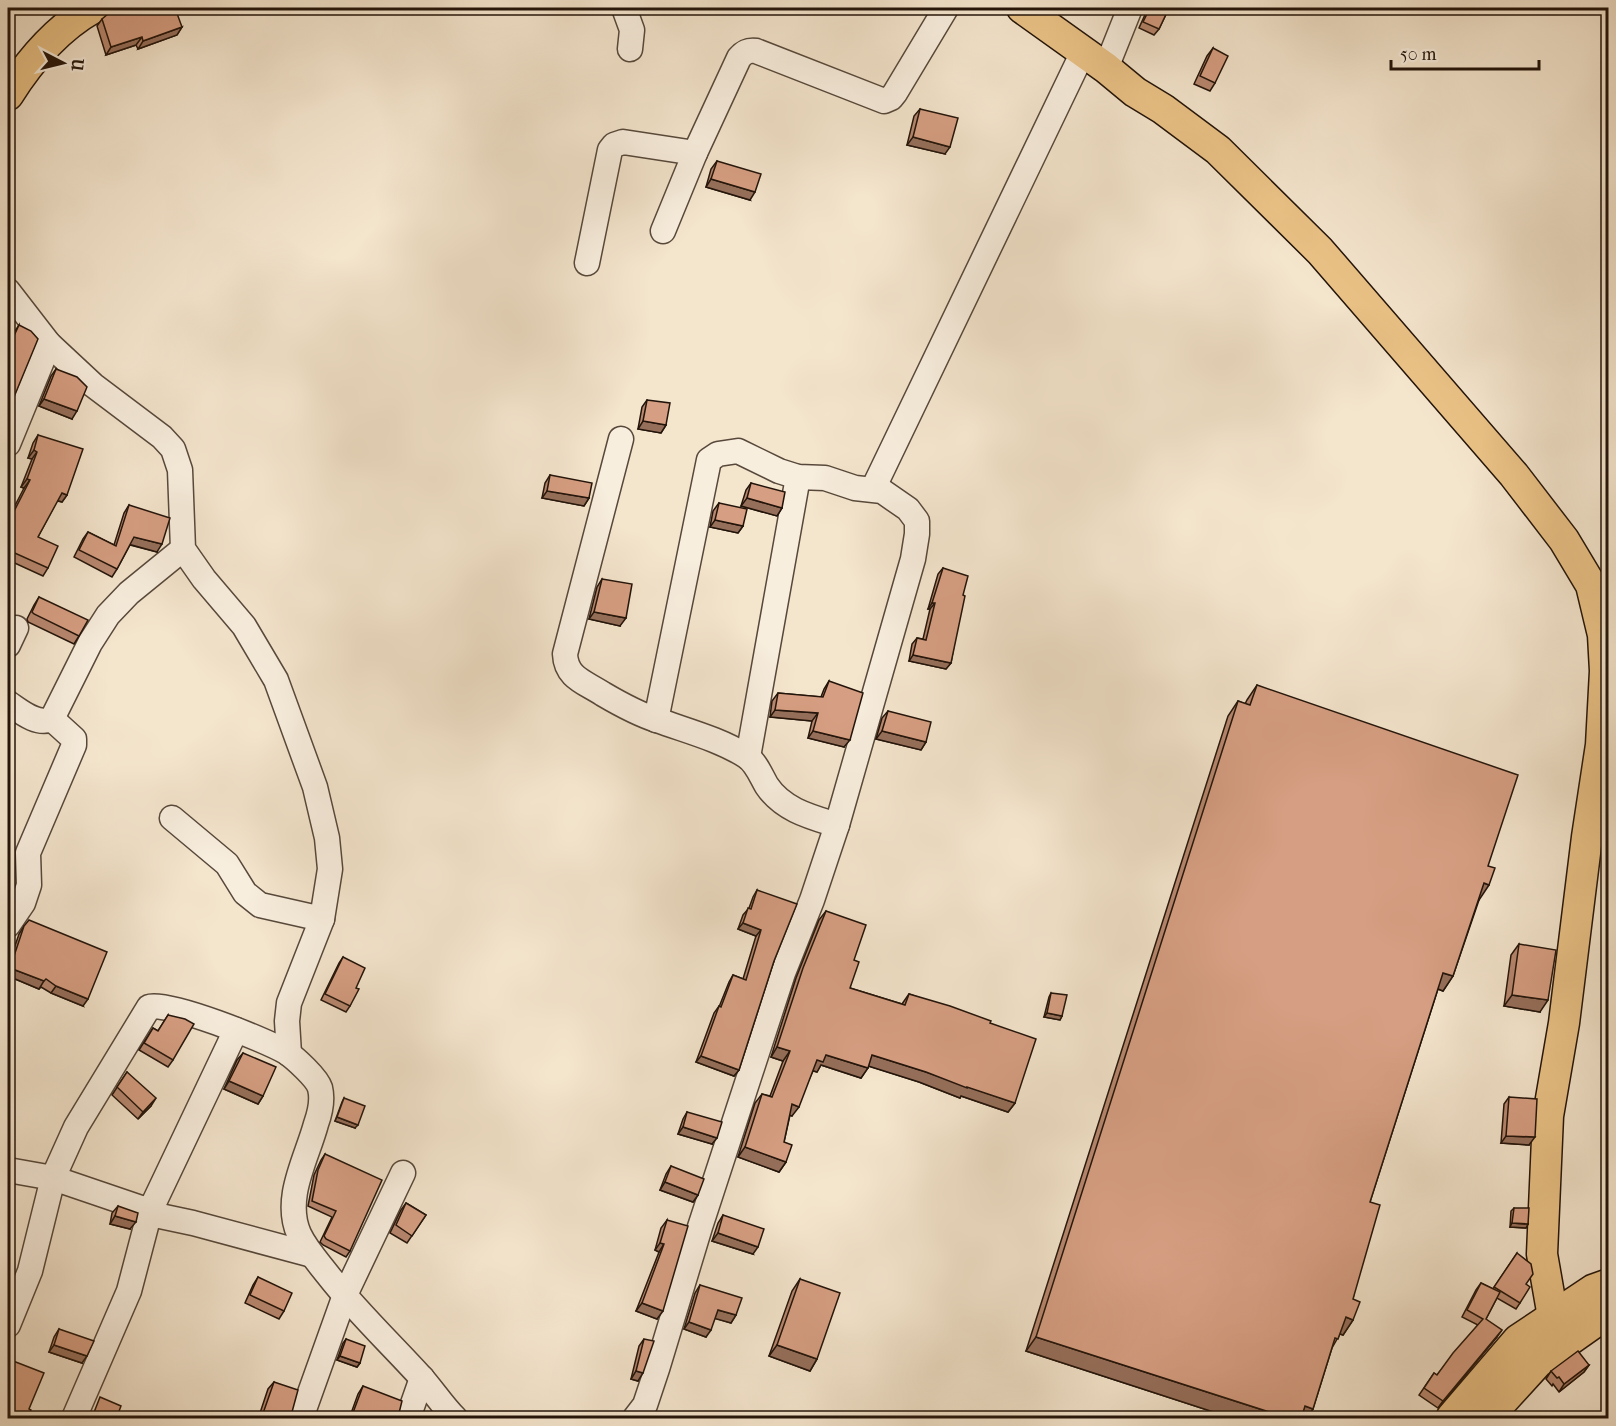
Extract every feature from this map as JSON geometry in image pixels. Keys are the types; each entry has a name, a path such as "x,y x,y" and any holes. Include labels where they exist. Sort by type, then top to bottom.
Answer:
{"highway":[{"path":"1453,1419 1519,1341 1553,1317 1604,1300"},
{"path":"1485,1419 1538,1361 1604,1300"}],"main road":[{"path":"8,95 41,49 67,23 93,8"},
{"path":"1022,8 1218,150 1320,251 1514,476 1564,540 1591,585 1603,635 1605,671 1602,735 1564,1023 1548,1116 1542,1254 1553,1317"}],"street":[{"path":"624,8 632,30 630,49"},
{"path":"663,231 695,153 739,58 744,52 756,51 884,100 891,98 895,93 946,8"},
{"path":"873,489 1095,60 1130,8"},
{"path":"587,264 610,150 614,145 623,142 695,153"},
{"path":"8,291 50,344 93,385 162,437 173,449 180,470 183,549 204,579 244,626 276,680 315,787 327,838 330,869 322,919 290,1003 287,1021 289,1054"},
{"path":"8,444 50,344"},
{"path":"621,440 568,643 566,666 572,675 622,705 656,720 716,741 748,757 769,788 782,802 795,811 837,825"},
{"path":"635,1419 645,1405 776,995 837,825 913,559 917,521 913,514 882,491 855,488 825,478 798,477 779,471 738,451 718,454 709,460 656,720"},
{"path":"748,757 798,477"},
{"path":"8,703 37,720 45,722 52,719 90,643 108,615 129,593 183,549"},
{"path":"8,925 23,903 29,885 28,853 74,745 74,739 52,719"},
{"path":"172,818 226,864 244,893 260,905 322,919"},
{"path":"8,1325 30,1271 53,1178 76,1127 150,1007 164,1006 272,1044 289,1054 316,1080 321,1095 320,1111 299,1175 293,1203 298,1232 312,1255 345,1295 375,1330 422,1378 454,1419"},
{"path":"74,1419 129,1291 150,1211 236,1030"},
{"path":"8,1170 53,1178 160,1216 312,1255"},
{"path":"301,1419 345,1295 403,1173"},
{"path":"408,1419 422,1378"}],"building":[{"path":"115,8 175,8 182,27 143,41 142,37 111,47 102,19"},
{"path":"1150,8 1169,8 1159,29 1143,22"},
{"path":"1213,48 1228,56 1215,83 1200,76"},
{"path":"920,109 958,118 950,147 913,137"},
{"path":"717,161 761,174 755,192 711,179"},
{"path":"19,325 31,331 38,339 14,397 8,394 8,336 13,338"},
{"path":"56,369 77,377 87,387 77,411 44,399"},
{"path":"647,400 670,403 666,425 643,421"},
{"path":"38,435 83,449 67,495 62,493 38,537 58,546 48,568 8,550 8,523 30,480 27,479 37,452 34,450"},
{"path":"550,475 592,483 589,498 547,491"},
{"path":"751,483 785,492 782,508 747,498"},
{"path":"719,503 747,509 743,526 715,520"},
{"path":"129,505 170,518 162,544 134,537 117,569 79,550 88,532 116,546"},
{"path":"943,568 968,576 951,663 913,655 917,638 926,640 935,603 932,603"},
{"path":"602,579 632,584 626,618 594,612"},
{"path":"39,597 88,620 79,636 34,614 32,612"},
{"path":"829,681 863,693 850,740 813,731 818,713 775,710 778,693 823,697"},
{"path":"1257,685 1518,775 1488,866 1495,868 1489,885 1484,883 1453,976 1443,973 1370,1202 1380,1205 1353,1299 1360,1302 1353,1320 1346,1317 1338,1339 1335,1338 1313,1409 1305,1406 1301,1419 1291,1419 1036,1337 1238,701 1250,705"},
{"path":"888,711 931,722 926,742 882,731"},
{"path":"757,890 797,904 774,961 739,1070 701,1056 733,975 746,980 761,930 743,923 748,908 751,909"},
{"path":"826,911 866,925 854,960 859,962 850,988 905,1005 909,994 950,1006 1036,1039 1015,1103 872,1055 868,1068 826,1055 823,1062 817,1060 799,1107 792,1104 784,1142 792,1145 786,1162 745,1147 762,1094 772,1097 790,1051 777,1047 803,968"},
{"path":"29,920 107,952 88,999 56,986 46,979 44,981 10,968 24,926"},
{"path":"1519,944 1556,950 1548,1000 1512,995"},
{"path":"343,957 365,968 356,988 359,989 350,1006 325,994"},
{"path":"1051,993 1067,995 1062,1016 1047,1013"},
{"path":"168,1015 194,1024 173,1060 144,1043 153,1028 158,1031"},
{"path":"243,1053 276,1067 263,1096 229,1081"},
{"path":"127,1072 156,1098 143,1112 117,1087"},
{"path":"1509,1097 1537,1099 1535,1137 1506,1136"},
{"path":"344,1098 365,1106 358,1125 337,1117"},
{"path":"687,1112 722,1122 717,1138 683,1127"},
{"path":"325,1154 382,1180 350,1251 324,1236 336,1211 312,1201 318,1170"},
{"path":"671,1166 704,1179 698,1195 665,1182"},
{"path":"406,1203 426,1215 412,1236 396,1225"},
{"path":"118,1206 138,1213 136,1222 115,1216"},
{"path":"1514,1208 1529,1208 1528,1224 1512,1223"},
{"path":"723,1215 764,1229 758,1247 718,1233"},
{"path":"667,1220 688,1226 663,1311 642,1303 664,1244 660,1243"},
{"path":"1517,1253 1531,1264 1533,1274 1526,1284 1530,1287 1520,1303 1494,1287"},
{"path":"258,1277 292,1293 284,1311 250,1295"},
{"path":"800,1279 840,1293 817,1359 777,1345"},
{"path":"1481,1283 1500,1292 1486,1319 1502,1330 1443,1401 1424,1388 1434,1373 1437,1375 1483,1319 1467,1310"},
{"path":"700,1285 742,1298 736,1315 718,1310 711,1330 689,1322"},
{"path":"59,1329 94,1341 87,1356 54,1345"},
{"path":"346,1339 365,1346 360,1363 340,1356"},
{"path":"644,1339 654,1341 643,1373 636,1371"},
{"path":"1578,1351 1589,1365 1564,1384 1551,1371"},
{"path":"8,1359 44,1373 27,1419 8,1419"},
{"path":"274,1382 298,1390 292,1412 295,1419 261,1419"},
{"path":"363,1386 402,1401 399,1413 403,1419 351,1418"},
{"path":"100,1397 121,1406 116,1419 100,1419 93,1415"},
{"path":"1515,1411 1519,1414 1515,1419 1508,1419"}]}
